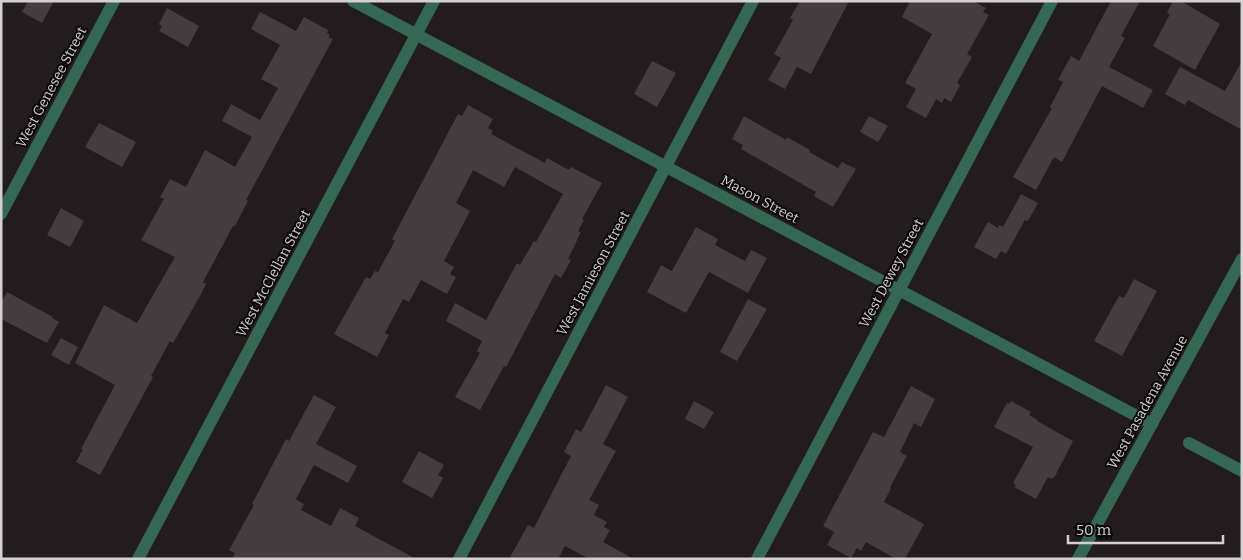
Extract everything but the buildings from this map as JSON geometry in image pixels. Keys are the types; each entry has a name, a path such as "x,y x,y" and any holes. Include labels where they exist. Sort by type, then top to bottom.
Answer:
{"street":[{"name":"West Genesee Street","path":"1,214 114,1"},
{"name":"Mason Street","path":"353,1 1152,424"},
{"name":"West McClellan Street","path":"138,559 434,1"},
{"name":"West Jamieson Street","path":"459,559 753,1"},
{"name":"West Dewey Street","path":"757,559 1052,1"},
{"name":"West Pasadena Avenue","path":"1078,559 1242,259"},
{"path":"1189,443 1242,471"}]}
